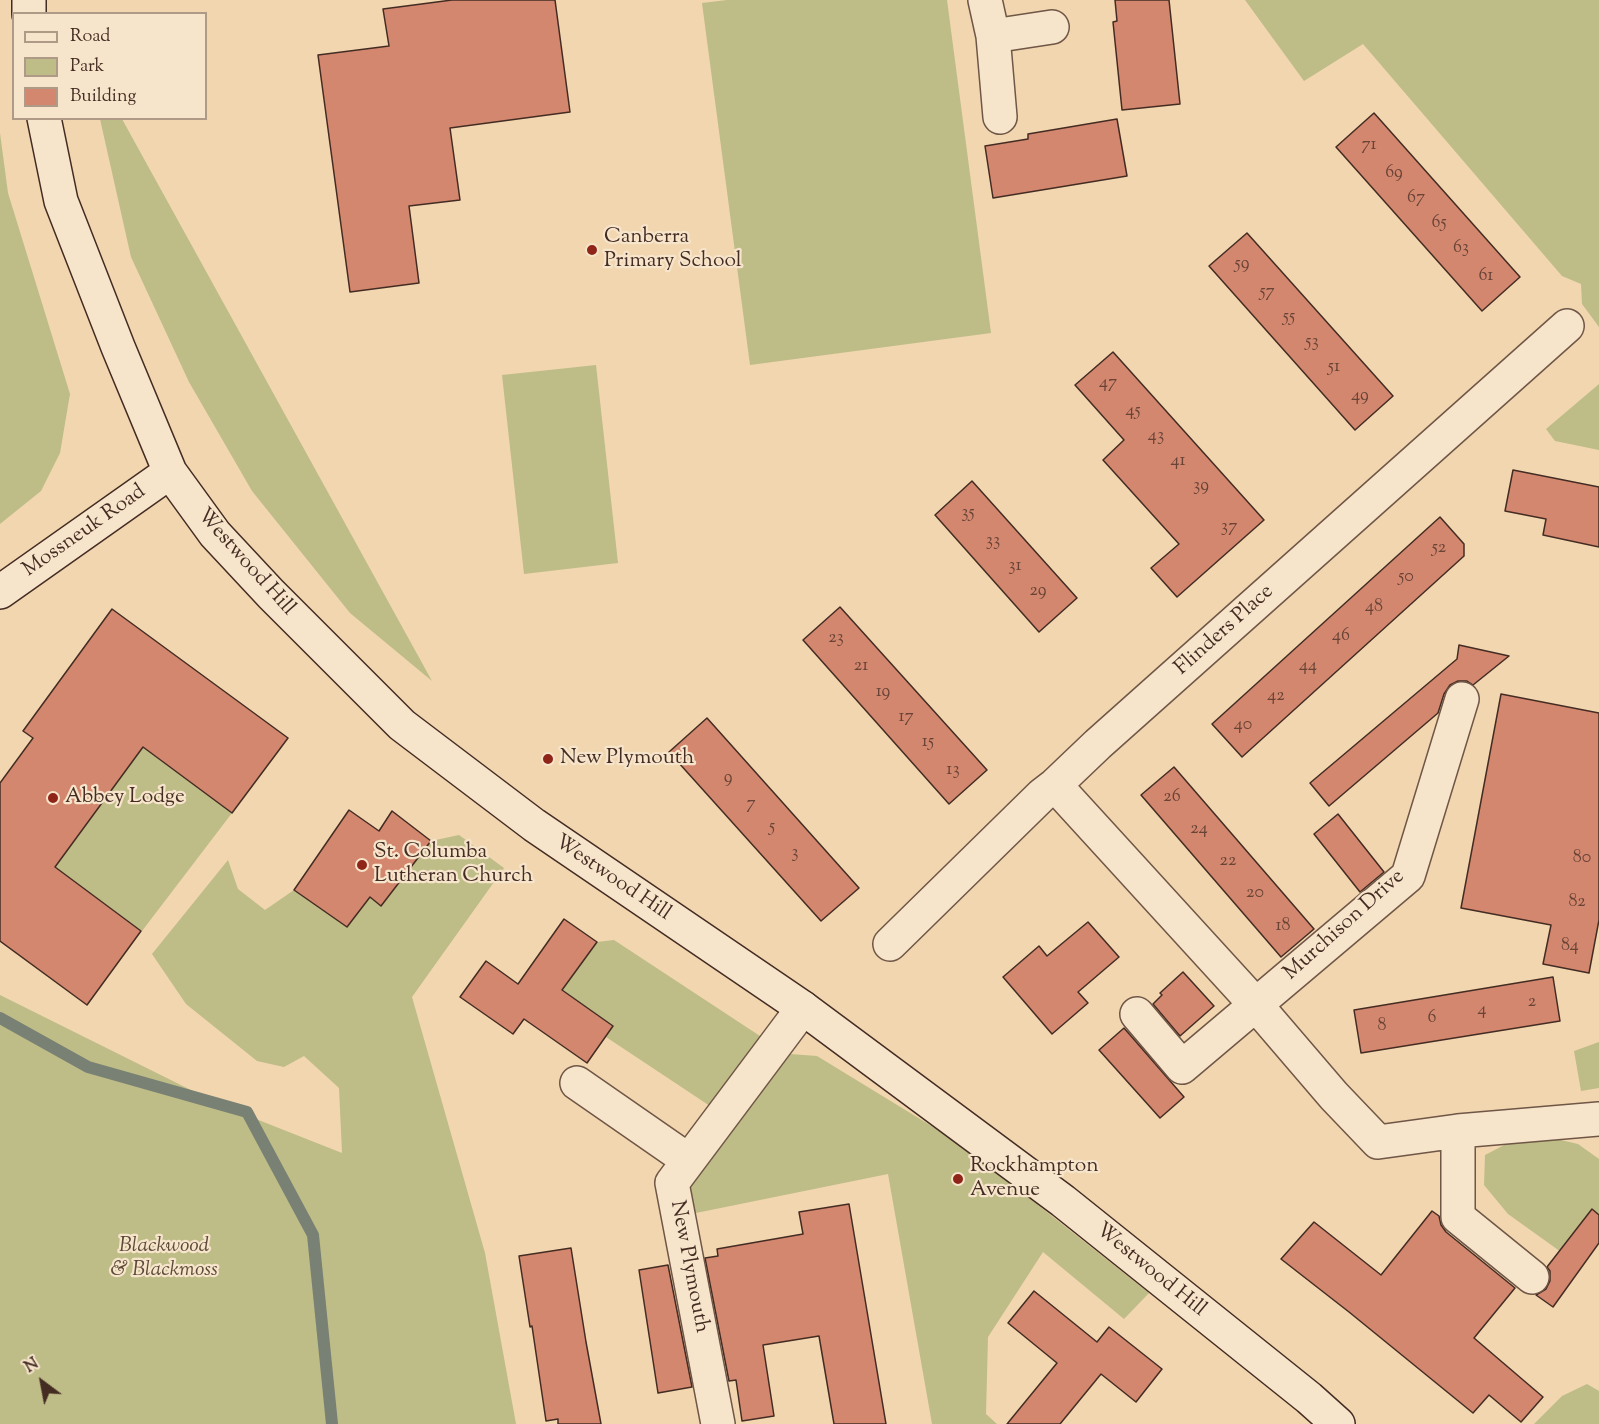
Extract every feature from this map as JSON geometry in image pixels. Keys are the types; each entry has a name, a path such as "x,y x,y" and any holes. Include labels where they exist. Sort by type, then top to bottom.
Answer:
{"street":[{"path":"985,0 993,36 1000,117"},
{"path":"993,36 1052,27"},
{"name":"Westwood Hill","path":"44,120 61,201 170,472 215,534 271,594 402,725 534,825 802,1008 1063,1201 1309,1398 1338,1424"},
{"name":"Flinders Place","path":"890,944 1042,795 1567,326"},
{"name":"Mossneuk Road","path":"0,592 170,472"},
{"name":"Murchison Drive","path":"1137,1014 1182,1067 1408,876 1462,699"},
{"path":"1055,785 1378,1142 1458,1131 1599,1119"},
{"name":"New Plymouth","path":"718,1424 672,1183 802,1008"},
{"path":"577,1083 688,1160"},
{"path":"1458,1131 1458,1216 1532,1277"}],"green space":[{"path":"727,0 947,0 991,333 750,365 702,3"},
{"path":"1245,0 1599,0 1599,327 1582,304 1581,284 1562,276 1363,44 1304,81"},
{"path":"100,120 123,120 432,681 350,613 252,491 189,382 131,257"},
{"path":"0,133 8,193 70,394 60,453 41,491 0,524"},
{"path":"596,365 618,563 524,574 502,375"},
{"path":"1599,384 1599,450 1555,441 1546,429"},
{"path":"143,747 232,813 142,931 55,867"},
{"name":"Blackwood & Blackmoss","path":"459,835 504,868 412,997 485,1253 516,1424 0,1424 0,995 223,1106 342,1153 339,1088 304,1056 284,1067 257,1061 186,1004 152,954 228,860 238,889 265,910 294,890 347,927 370,897 381,906 431,841"},
{"path":"614,940 763,1038 713,1108 606,1037 613,1026 562,990 597,942"},
{"path":"1599,1042 1599,1088 1581,1091 1574,1051"},
{"path":"790,1054 817,1056 961,1144 1149,1293 1124,1319 1043,1252 988,1337 986,1414 997,1424 932,1424 888,1174 691,1214 691,1183"},
{"path":"1552,1138 1578,1144 1599,1159 1599,1242 1582,1267 1508,1214 1484,1185 1485,1155 1514,1140"},
{"path":"1587,1384 1599,1391 1599,1424 1534,1424 1562,1396"}],"building":[{"path":"452,0 555,0 570,112 450,128 460,200 409,206 419,283 350,292 318,55 389,46 383,9"},
{"path":"1115,0 1169,0 1180,104 1122,110 1113,22 1117,21"},
{"path":"1374,113 1520,277 1482,311 1336,147"},
{"path":"1117,119 1127,176 993,198 985,146 1028,139 1028,134"},
{"path":"1247,233 1393,396 1355,430 1209,266"},
{"path":"1113,352 1264,520 1177,597 1151,568 1179,544 1103,460 1124,440 1075,385"},
{"path":"1513,470 1599,487 1599,547 1543,535 1546,519 1505,511"},
{"path":"972,481 1077,598 1039,632 935,515"},
{"path":"1440,517 1464,544 1464,556 1242,757 1212,724"},
{"path":"840,607 987,770 949,804 803,640"},
{"name":"Abbey Lodge","path":"112,609 288,738 232,813 143,747 55,867 141,931 87,1005 0,941 0,783 33,738 23,731"},
{"path":"1459,645 1509,656 1473,685 1467,681 1458,681 1450,685 1444,694 1438,713 1329,806 1310,783 1457,659"},
{"path":"1501,694 1599,713 1599,920 1589,973 1543,964 1551,925 1461,908"},
{"path":"707,718 859,888 821,921 669,752"},
{"path":"1174,767 1314,929 1281,957 1141,795"},
{"name":"St. Columba Lutheran Church","path":"349,810 379,831 392,811 431,841 381,906 370,897 347,927 294,890"},
{"path":"1338,814 1384,872 1360,892 1314,834"},
{"path":"564,919 597,942 562,990 613,1026 587,1063 524,1019 513,1034 460,997 486,961 518,984"},
{"path":"1088,922 1119,957 1078,992 1088,1003 1052,1034 1003,977 1039,946 1047,956"},
{"path":"1183,972 1214,1006 1180,1036 1153,1004 1162,995 1160,993"},
{"path":"1553,977 1560,1021 1361,1053 1354,1010"},
{"path":"1124,1028 1184,1097 1160,1118 1099,1050"},
{"path":"849,1204 886,1424 834,1424 819,1336 763,1345 774,1416 742,1421 736,1380 729,1381 705,1258 718,1256 717,1249 803,1234 799,1212"},
{"path":"1592,1209 1599,1215 1599,1243 1553,1307 1536,1295 1546,1289 1550,1281 1550,1271 1547,1267"},
{"path":"1432,1211 1439,1216 1446,1232 1515,1288 1474,1338 1543,1397 1521,1422 1489,1395 1473,1413 1281,1259 1314,1222 1381,1275"},
{"path":"571,1248 601,1424 558,1424 558,1419 546,1421 519,1256"},
{"path":"668,1265 692,1387 658,1393 639,1270"},
{"path":"1034,1291 1097,1342 1109,1327 1162,1369 1136,1402 1101,1374 1060,1424 1007,1424 1057,1363 1008,1323"}],"waterway":[{"path":"0,1018 88,1067 247,1112 313,1235 332,1424"}],"place":[{"name":"Canberra Primary School","path":"592,250"},
{"name":"New Plymouth","path":"548,759"},
{"name":"Abbey Lodge","path":"53,798"},
{"name":"St. Columba Lutheran Church","path":"362,865"},
{"name":"Rockhampton Avenue","path":"958,1179"}]}
